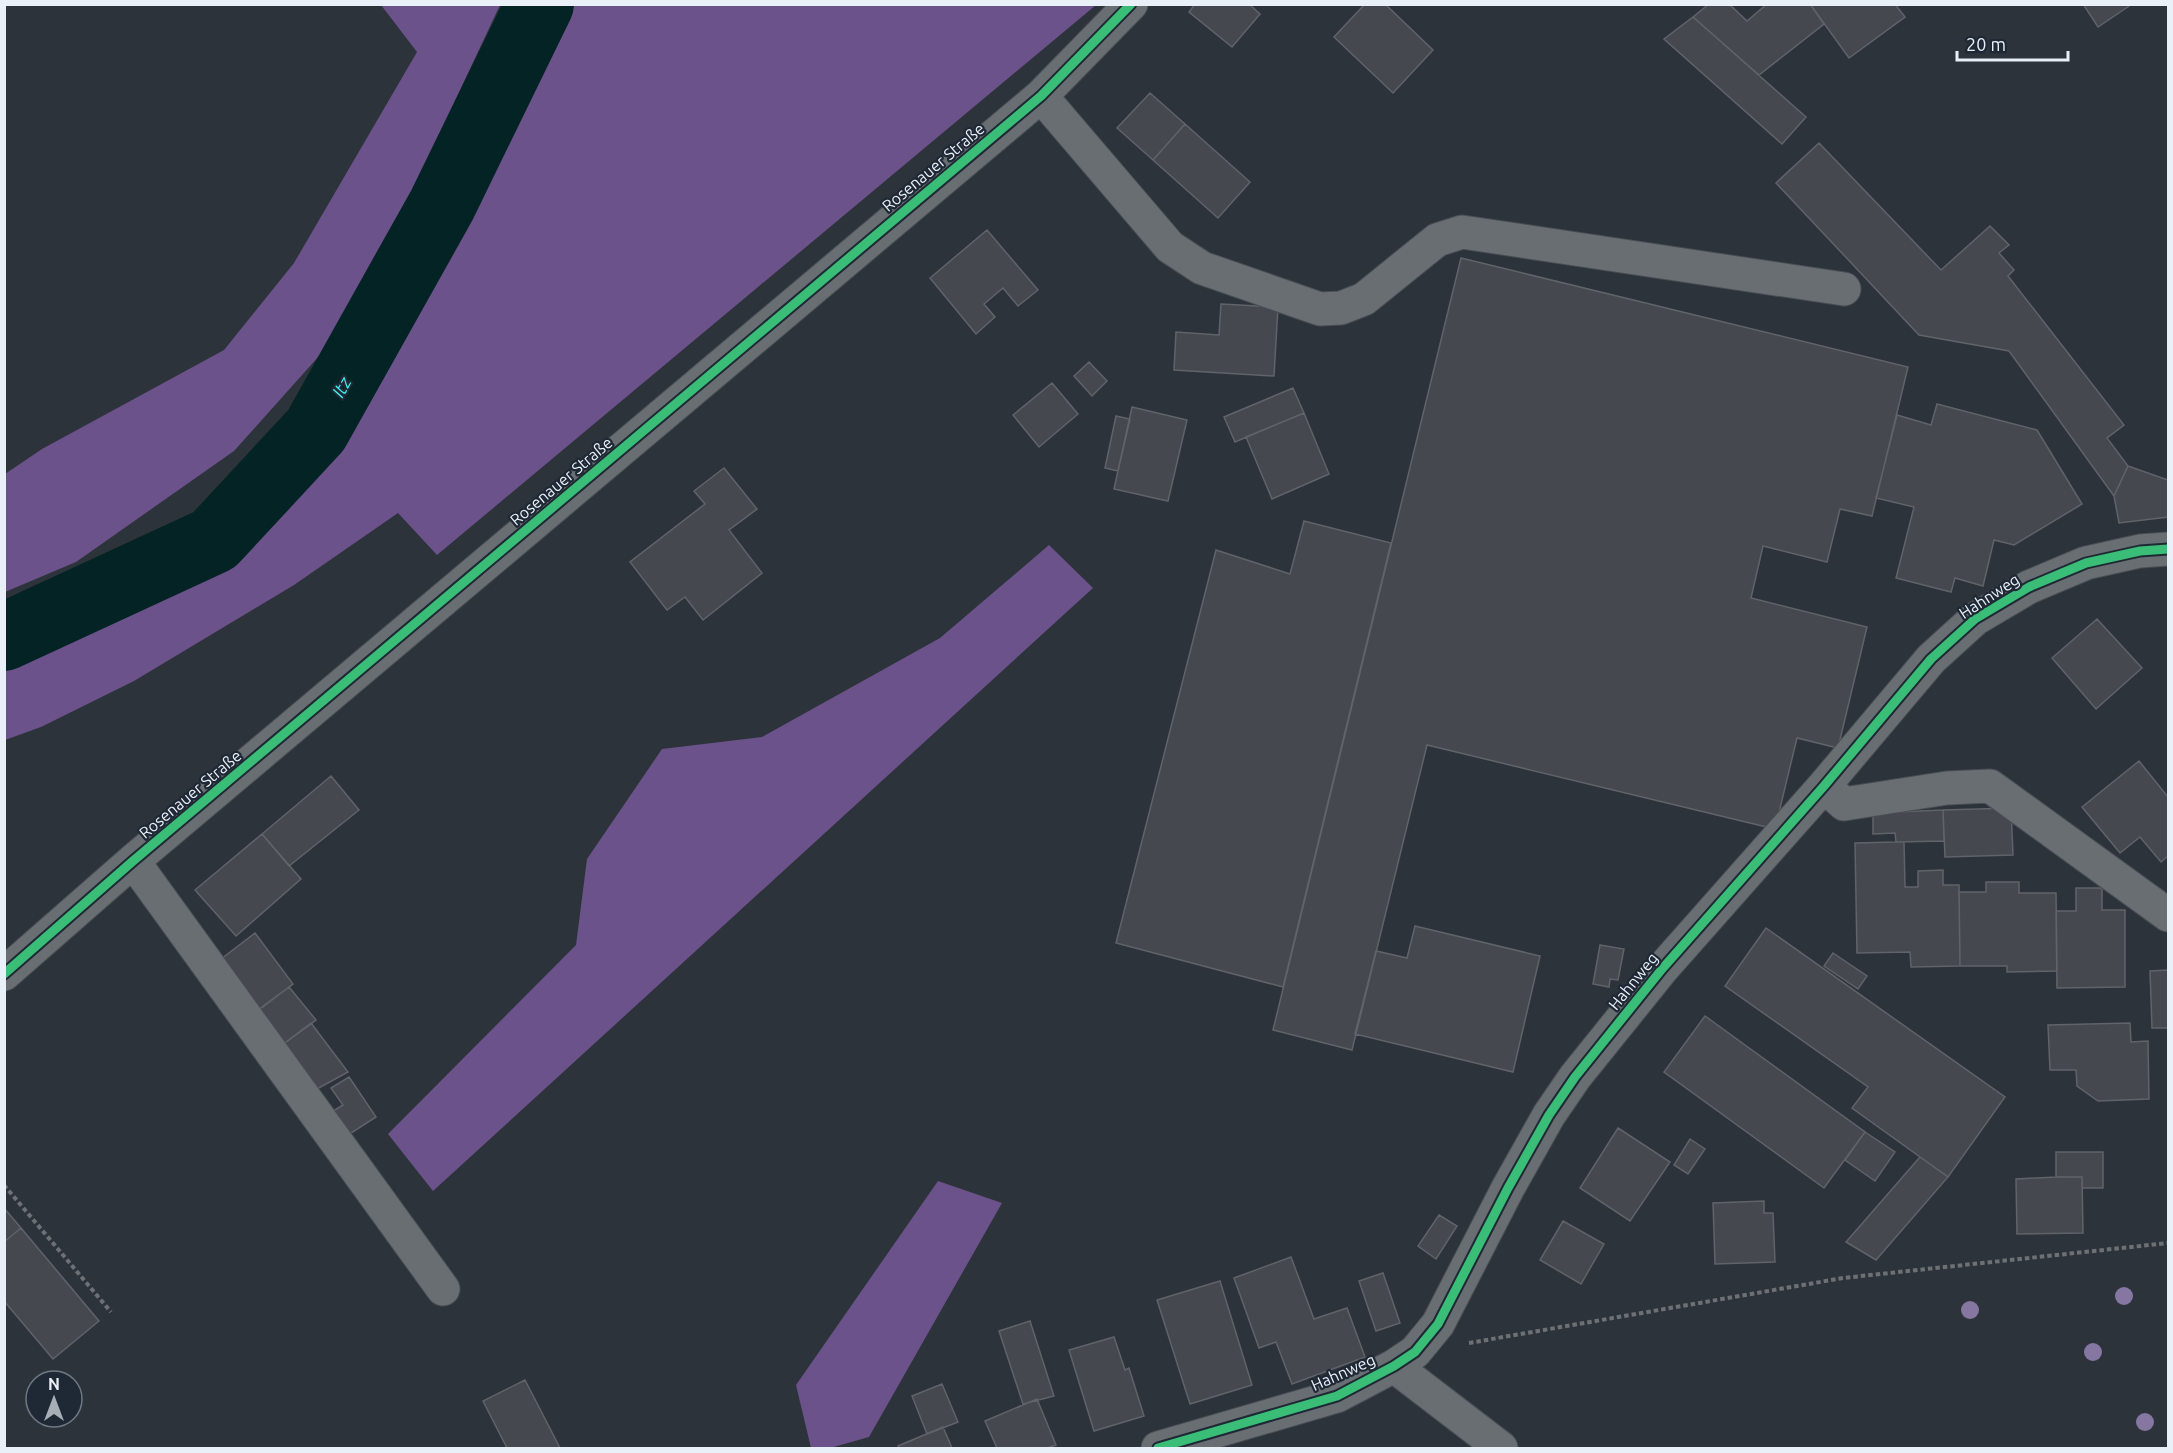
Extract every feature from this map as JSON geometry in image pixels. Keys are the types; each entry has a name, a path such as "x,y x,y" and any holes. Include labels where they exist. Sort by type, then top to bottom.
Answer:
{"street":[{"name":"Rosenauer Straße","path":"4,974 133,861 1041,96 1131,4"},
{"path":"1041,96 1170,247 1202,268 1320,309 1341,308 1364,299 1437,240 1462,232 1844,289"},
{"name":"Hahnweg","path":"1158,1449 1337,1396 1404,1359 1438,1324 1508,1188 1549,1115 1575,1077 1662,969 1824,786 1931,659 1975,619 2029,587 2086,563 2140,551 2169,549"},
{"path":"1824,786 1844,804 1947,788 1990,786 2169,915"},
{"path":"133,861 443,1289"},
{"path":"1404,1359 1501,1449"}],"path":[{"path":"4,1185 111,1312"},
{"path":"1404,1359 1843,1278 2169,1242"}],"shaded area":[{"path":"570,4 1096,5 437,555 398,513 294,585 134,681 41,727 5,740 5,665 98,628 260,531 343,449"},
{"path":"381,5 500,5 353,318 234,451 76,562 5,592 5,474 42,449 224,350 294,263 417,52"},
{"path":"1049,545 1093,588 433,1191 388,1134 576,945 587,859 662,749 762,737 940,638"},
{"path":"938,1181 1002,1203 869,1437 830,1448 811,1448 796,1385"}],"building":[{"path":"1195,4 1249,4 1260,14 1232,47 1189,12"},
{"path":"1365,4 1385,4 1433,50 1393,93 1334,37"},
{"path":"1709,4 1729,4 1747,21 1767,4 1810,4 1824,24 1759,75 1693,17"},
{"path":"1810,4 1895,4 1905,17 1849,58"},
{"path":"2083,4 2132,4 2098,27"},
{"path":"1693,17 1806,117 1782,144 1664,39"},
{"path":"1150,93 1185,124 1153,160 1117,128"},
{"path":"1185,124 1250,182 1218,218 1153,160"},
{"path":"1819,143 1941,270 1990,226 2009,245 1999,253 2014,270 2008,276 2124,425 2107,438 2128,466 2114,496 2009,351 1919,335 1776,183"},
{"path":"987,230 1038,290 1018,306 1003,288 984,304 995,317 976,334 930,278"},
{"path":"1461,258 1908,367 1872,516 1840,509 1827,562 1763,546 1751,598 1867,627 1838,748 1797,738 1775,829 1427,745 1352,1050 1273,1030"},
{"path":"1221,304 1278,307 1274,376 1174,370 1176,332 1219,335"},
{"path":"1089,362 1107,381 1092,396 1074,376"},
{"path":"1052,383 1078,414 1039,447 1013,415"},
{"path":"1293,388 1304,413 1235,442 1224,417"},
{"path":"1937,404 2037,430 2082,504 2014,545 1994,540 1983,586 1955,578 1951,592 1896,578 1914,507 1876,498 1897,415 1931,425"},
{"path":"1132,407 1187,420 1168,501 1114,489"},
{"path":"1304,413 1329,474 1272,499 1246,437"},
{"path":"1116,416 1130,419 1118,471 1105,468"},
{"path":"2128,466 2168,480 2168,517 2119,523 2114,496"},
{"path":"724,468 757,509 729,530 762,573 703,620 685,597 667,610 630,562 705,504 694,491"},
{"path":"1304,521 1391,543 1283,987 1116,943 1216,550 1290,574"},
{"path":"2097,619 2142,668 2096,709 2052,658"},
{"path":"2139,761 2168,797 2168,856 2161,862 2140,837 2120,853 2082,807"},
{"path":"331,776 359,810 289,866 262,834"},
{"path":"2011,808 2013,855 1945,857 1943,810"},
{"path":"1943,810 1944,841 1896,842 1895,833 1873,834 1873,813"},
{"path":"262,834 301,879 236,936 195,890"},
{"path":"1904,842 1905,887 1918,887 1918,871 1943,870 1943,885 1959,885 1960,966 1911,967 1910,952 1857,953 1855,843"},
{"path":"1986,882 2019,882 2019,893 2056,893 2057,971 2007,972 2007,966 1960,966 1959,892 1986,892"},
{"path":"2076,888 2102,888 2102,910 2125,910 2125,987 2057,988 2056,911 2076,911"},
{"path":"1415,926 1540,956 1513,1072 1355,1034 1376,951 1407,958"},
{"path":"1766,928 2005,1097 1948,1177 1852,1108 1868,1087 1725,986"},
{"path":"255,933 293,984 254,1013 216,963"},
{"path":"1600,945 1624,949 1618,980 1610,979 1609,987 1593,984"},
{"path":"1833,953 1867,976 1858,989 1824,966"},
{"path":"2168,970 2168,1028 2152,1028 2150,971"},
{"path":"289,987 316,1020 285,1043 259,1010"},
{"path":"1705,1016 1865,1132 1824,1188 1664,1072"},
{"path":"311,1023 348,1072 317,1089 285,1043"},
{"path":"2130,1023 2131,1042 2148,1041 2149,1099 2098,1101 2077,1086 2076,1070 2050,1070 2048,1025"},
{"path":"349,1077 376,1117 345,1137 330,1113 343,1105 331,1088"},
{"path":"1618,1128 1670,1162 1630,1221 1580,1188"},
{"path":"1865,1132 1895,1152 1875,1181 1845,1160"},
{"path":"1690,1139 1705,1149 1688,1174 1674,1165"},
{"path":"2056,1152 2103,1152 2103,1188 2082,1188 2082,1177 2056,1177"},
{"path":"1920,1157 1948,1177 1876,1260 1846,1242"},
{"path":"2082,1177 2083,1233 2017,1234 2016,1179"},
{"path":"1764,1201 1764,1213 1773,1213 1775,1262 1715,1264 1713,1203"},
{"path":"4,1208 21,1228 4,1242"},
{"path":"1439,1215 1457,1226 1436,1259 1418,1246"},
{"path":"1563,1221 1604,1244 1581,1284 1540,1260"},
{"path":"21,1228 99,1321 53,1359 4,1301 4,1242"},
{"path":"1291,1257 1314,1319 1347,1308 1365,1357 1292,1384 1276,1342 1259,1348 1234,1278"},
{"path":"1383,1273 1400,1323 1376,1331 1359,1281"},
{"path":"1220,1281 1252,1385 1190,1404 1157,1300"},
{"path":"1030,1321 1054,1396 1023,1404 999,1331"},
{"path":"1114,1337 1125,1370 1129,1368 1144,1416 1094,1431 1069,1350"},
{"path":"525,1380 560,1448 507,1448 483,1401"},
{"path":"942,1384 958,1422 927,1434 912,1396"},
{"path":"1037,1399 1056,1445 1047,1448 997,1448 985,1421"},
{"path":"943,1427 952,1448 899,1448 898,1446"}],"waterway":[{"name":"Itz","path":"4,637 214,540 316,430 442,205 540,4"}],"cycle path":[{"path":"4,974 133,861 1041,96 1131,4"},
{"path":"1158,1448 1337,1396 1394,1366 1415,1352 1438,1324 1508,1188 1549,1115 1575,1077 1662,969 1824,786 1931,659 1975,619 2029,587 2086,563 2140,551 2168,549"}]}
